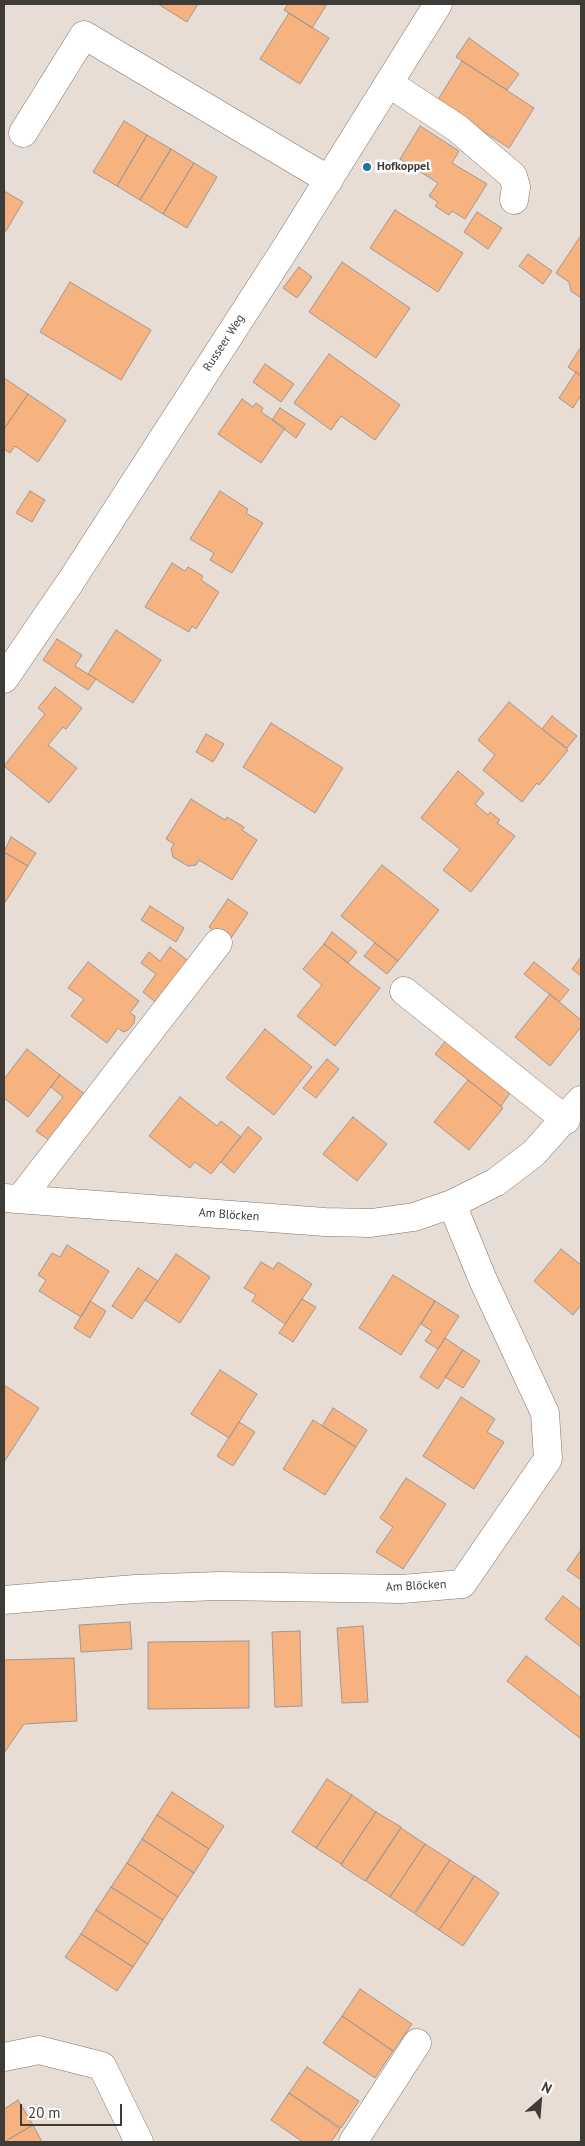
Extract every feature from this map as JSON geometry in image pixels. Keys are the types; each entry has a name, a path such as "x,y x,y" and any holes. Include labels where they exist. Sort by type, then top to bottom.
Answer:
{"street":[{"name":"Russeer Weg","path":"4,678 71,581 329,180 438,4"},
{"path":"23,133 84,35 329,180"},
{"path":"390,84 457,128 512,176 516,187 514,200"},
{"path":"12,1199 218,943"},
{"path":"404,991 573,1110"},
{"name":"Am Blöcken","path":"12,1199 325,1222 371,1223 414,1217 452,1204 504,1176 534,1153 573,1110"},
{"name":"Am Blöcken","path":"4,1600 135,1589 219,1586 402,1589 462,1584 548,1459 544,1413 483,1280 452,1204"},
{"path":"353,2142 417,2043"},
{"path":"4,2057 39,2050 102,2066 139,2142"}],"building":[{"path":"158,4 198,4 187,22"},
{"path":"288,4 327,4 312,28 284,10"},
{"path":"289,13 329,38 300,84 260,59"},
{"path":"469,38 519,74 507,90 456,57"},
{"path":"462,61 534,108 509,148 437,101"},
{"path":"124,121 147,135 117,186 93,172"},
{"path":"420,126 459,151 452,163 487,184 465,219 452,211 449,215 435,206 438,202 429,196 438,183 400,159"},
{"path":"147,135 171,149 140,200 117,186"},
{"path":"171,149 194,163 163,214 140,200"},
{"path":"194,163 217,177 187,228 163,214"},
{"path":"4,191 23,202 6,231 4,230"},
{"path":"395,210 463,253 438,292 370,248"},
{"path":"477,212 502,228 488,249 464,232"},
{"path":"580,237 581,298 571,291 569,282 556,273"},
{"path":"528,254 552,271 543,284 519,266"},
{"path":"342,262 410,308 376,358 309,312"},
{"path":"299,267 312,277 297,298 283,288"},
{"path":"70,282 151,330 121,380 40,332"},
{"path":"581,347 581,376 568,367"},
{"path":"329,354 400,405 375,440 341,416 331,430 294,403"},
{"path":"265,364 294,384 281,402 253,382"},
{"path":"576,372 581,376 581,395 573,408 559,398"},
{"path":"4,378 28,394 4,429"},
{"path":"28,394 66,420 38,462 15,446 10,453 4,449 4,429"},
{"path":"242,399 253,407 256,403 263,408 261,412 285,428 261,463 218,434"},
{"path":"280,408 305,424 296,438 272,420"},
{"path":"30,491 45,500 32,522 16,513"},
{"path":"220,491 248,509 246,513 263,523 232,573 210,560 214,553 190,539"},
{"path":"172,563 185,571 188,567 203,576 201,580 219,592 196,629 192,626 189,632 145,607"},
{"path":"116,630 161,660 133,703 88,674"},
{"path":"57,639 82,655 75,666 96,679 88,690 43,660"},
{"path":"55,687 82,708 66,729 63,727 48,745 77,768 49,803 4,766 45,714 38,708"},
{"path":"509,702 568,750 522,802 483,770 495,755 478,740"},
{"path":"552,716 577,736 567,748 542,729"},
{"path":"271,723 343,768 315,813 243,767"},
{"path":"206,734 224,744 213,762 196,752"},
{"path":"458,771 484,793 475,804 488,815 490,812 500,820 497,823 515,836 471,892 443,870 460,849 421,818"},
{"path":"191,799 225,820 227,817 244,827 242,830 257,840 232,880 199,860 196,865 188,866 173,857 171,849 174,844 166,839"},
{"path":"11,837 36,853 28,866 4,852"},
{"path":"4,852 28,866 4,904"},
{"path":"382,865 439,910 398,961 341,916"},
{"path":"228,899 248,913 229,941 209,927"},
{"path":"150,906 184,928 176,942 141,920"},
{"path":"332,932 357,952 348,963 324,944"},
{"path":"375,943 398,961 387,974 364,956"},
{"path":"324,944 380,988 335,1046 297,1016 322,985 303,969"},
{"path":"170,947 191,963 159,1005 143,992 156,974 141,963 149,952 160,961"},
{"path":"581,957 581,976 572,969"},
{"path":"88,962 139,1001 130,1013 135,1016 134,1023 128,1030 123,1032 118,1028 107,1043 71,1016 84,999 68,988"},
{"path":"534,962 569,990 559,1002 524,974"},
{"path":"550,994 581,1020 581,1027 550,1066 515,1037"},
{"path":"265,1029 312,1067 274,1115 226,1078"},
{"path":"449,1037 513,1089 501,1106 435,1054"},
{"path":"27,1049 60,1075 28,1117 4,1098 4,1079"},
{"path":"327,1059 339,1069 316,1098 303,1088"},
{"path":"60,1075 86,1095 50,1141 36,1131 63,1097 51,1087"},
{"path":"468,1080 503,1108 469,1150 434,1122"},
{"path":"180,1097 217,1126 221,1121 241,1137 211,1174 195,1162 190,1168 149,1136"},
{"path":"353,1117 387,1144 357,1181 323,1154"},
{"path":"248,1127 262,1138 234,1173 221,1162"},
{"path":"67,1245 109,1271 81,1317 39,1291 46,1280 38,1275 52,1253 60,1257"},
{"path":"561,1249 581,1265 581,1305 573,1315 534,1281"},
{"path":"176,1254 210,1277 180,1323 145,1300"},
{"path":"261,1262 273,1269 278,1262 312,1284 285,1324 252,1301 256,1295 244,1288"},
{"path":"138,1268 158,1281 132,1319 112,1306"},
{"path":"393,1275 435,1301 401,1355 359,1328"},
{"path":"302,1299 316,1307 293,1342 279,1333"},
{"path":"90,1301 106,1311 90,1338 74,1328"},
{"path":"435,1301 459,1316 438,1349 425,1341 432,1331 421,1324"},
{"path":"445,1338 463,1350 438,1389 420,1377"},
{"path":"463,1350 480,1361 463,1388 445,1377"},
{"path":"220,1370 257,1394 229,1438 191,1414"},
{"path":"4,1385 39,1408 4,1462"},
{"path":"461,1397 495,1419 487,1432 504,1442 474,1489 423,1456"},
{"path":"333,1408 367,1430 356,1447 322,1426"},
{"path":"313,1420 356,1447 325,1495 283,1469"},
{"path":"239,1422 255,1432 233,1466 217,1456"},
{"path":"406,1478 446,1504 403,1569 376,1552 393,1527 380,1518"},
{"path":"581,1550 581,1580 567,1570"},
{"path":"563,1596 581,1610 581,1647 545,1619"},
{"path":"130,1622 132,1649 81,1652 79,1625"},
{"path":"363,1626 368,1702 342,1703 337,1628"},
{"path":"300,1631 302,1706 275,1707 272,1632"},
{"path":"249,1641 249,1708 148,1709 148,1642"},
{"path":"526,1656 581,1698 581,1739 507,1681"},
{"path":"74,1658 77,1721 24,1724 4,1753 4,1660"},
{"path":"327,1779 352,1795 316,1848 292,1832"},
{"path":"172,1792 224,1826 209,1849 157,1815"},
{"path":"352,1795 376,1812 341,1864 316,1848"},
{"path":"376,1812 401,1827 365,1881 341,1865"},
{"path":"157,1815 209,1849 194,1873 142,1839"},
{"path":"401,1828 425,1844 390,1897 366,1881"},
{"path":"142,1839 194,1873 178,1897 127,1863"},
{"path":"425,1844 450,1860 414,1913 390,1897"},
{"path":"450,1860 474,1876 439,1930 415,1914"},
{"path":"127,1863 178,1897 163,1920 111,1887"},
{"path":"475,1876 499,1893 463,1946 439,1930"},
{"path":"111,1887 163,1920 148,1944 96,1910"},
{"path":"96,1910 148,1944 133,1967 81,1934"},
{"path":"81,1934 133,1967 117,1991 65,1957"},
{"path":"360,1989 412,2024 393,2051 342,2016"},
{"path":"342,2016 393,2051 375,2078 323,2043"},
{"path":"307,2067 359,2101 341,2128 289,2093"},
{"path":"289,2093 340,2129 331,2142 303,2142 271,2120"},
{"path":"18,2100 33,2125 4,2142 4,2109"},
{"path":"33,2125 42,2142 4,2142"}],"place":[{"name":"Hofkoppel","path":"367,167"}]}
